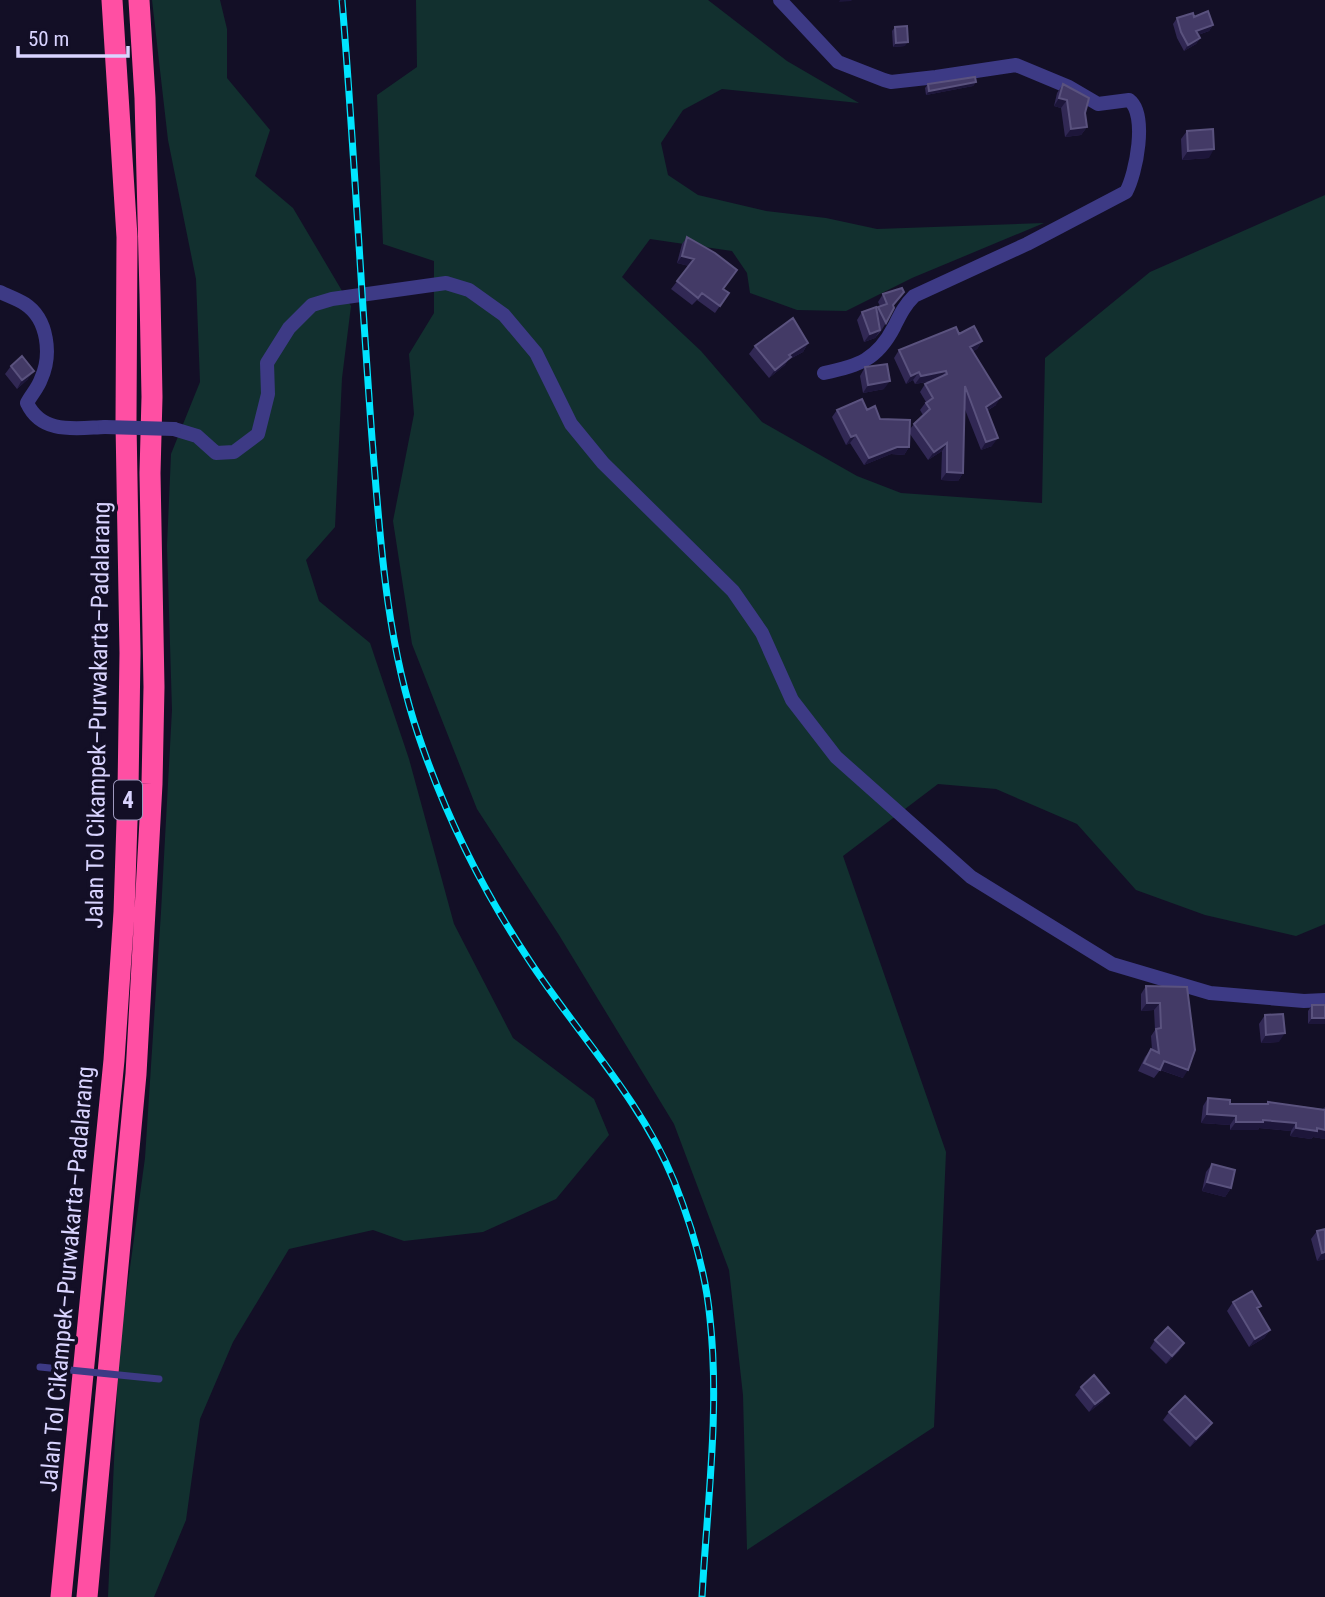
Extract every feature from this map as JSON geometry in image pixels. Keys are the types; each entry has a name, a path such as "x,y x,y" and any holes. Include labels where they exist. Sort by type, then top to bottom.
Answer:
{"highway":[{"name":"Jalan Tol Cikampek–Purwakarta–Padalarang","path":"61,1597 114,1060 124,912 128,792 130,653 126,423 127,237 113,0"},
{"name":"Jalan Tol Cikampek–Purwakarta–Padalarang","path":"87,1597 135,1088 152,784 154,659 149,473 152,397 145,98 139,0"}],"street":[{"path":"780,0 825,45 838,62 884,80 891,82 936,77 1016,65 1069,87 1098,104 1129,100 1136,111 1139,134 1132,181 1126,192 1027,244 914,296 902,307 884,344 874,356 852,367 824,373"},
{"path":"0,292 26,304 37,316 46,338 45,370 27,403 41,421 50,426 64,428 174,429 197,436 216,453 234,452 258,434 268,394 267,363 289,328 312,305 332,299 446,283 469,290 504,315 536,353 571,424 603,463 733,591 762,633 792,700 836,757 971,877 1112,964 1210,993 1304,1001 1325,1000"}],"lane":[{"path":"40,1367 159,1379"}],"green space":[{"path":"152,0 220,0 227,29 227,78 270,130 255,176 293,208 351,306 342,378 335,527 306,560 319,601 370,643 409,759 454,924 513,1038 594,1099 609,1135 556,1199 483,1232 404,1241 373,1230 289,1249 233,1342 200,1419 186,1520 154,1597 108,1597 119,1348 145,1158 161,912 172,710 167,546 171,454 200,382 196,279 168,140"},
{"path":"416,0 708,0 787,61 859,103 722,89 683,110 661,143 668,175 698,195 766,211 826,218 877,229 1044,223 912,278 846,311 797,310 750,293 747,273 732,251 650,239 622,277 701,351 762,422 857,476 901,493 1042,503 1045,358 1150,272 1325,195 1325,924 1296,936 1205,915 1136,890 1077,824 996,789 938,784 843,856 946,1152 934,1427 747,1550 743,1395 729,1270 674,1124 559,935 477,809 412,644 393,521 414,414 409,354 434,313 434,261 383,244 377,95 417,67"}],"building":[{"path":"1208,11 1213,25 1196,31 1200,38 1188,45 1177,18 1193,13 1194,17"},
{"path":"907,26 908,42 896,43 895,27"},
{"path":"975,77 976,82 929,91 928,84"},
{"path":"1063,84 1089,98 1085,113 1087,127 1071,129 1067,100 1059,98"},
{"path":"1213,129 1214,149 1188,151 1187,131"},
{"path":"687,237 737,270 723,289 729,293 720,306 702,293 698,298 677,281 694,259 682,256"},
{"path":"902,288 904,292 893,305 886,323 878,307 887,304 883,294"},
{"path":"876,307 880,330 870,334 862,312"},
{"path":"793,318 808,343 789,355 791,357 775,370 755,346"},
{"path":"974,326 982,341 970,347 1001,397 986,407 998,438 986,442 965,386 963,473 947,472 947,443 934,452 914,424 930,409 926,403 933,398 925,384 947,374 946,371 921,376 919,372 911,376 899,350 956,327 959,334"},
{"path":"22,356 34,371 22,380 11,366"},
{"path":"887,364 890,381 868,385 865,367"},
{"path":"862,399 867,410 875,406 880,419 910,420 909,447 897,447 869,458 856,435 851,437 837,410"},
{"path":"1146,986 1187,987 1195,1050 1188,1070 1164,1061 1160,1070 1144,1063 1151,1049 1159,1053 1156,1029 1161,1028 1160,1003 1147,1003"},
{"path":"1312,1005 1325,1005 1325,1018 1312,1018"},
{"path":"1283,1014 1285,1033 1266,1035 1265,1015"},
{"path":"1208,1098 1230,1100 1230,1104 1268,1102 1325,1110 1325,1130 1296,1128 1296,1123 1263,1120 1236,1122 1236,1116 1207,1114"},
{"path":"1212,1164 1235,1170 1231,1188 1207,1182"},
{"path":"1325,1229 1325,1252 1322,1253 1317,1231"},
{"path":"1252,1291 1261,1306 1257,1308 1270,1330 1255,1339 1233,1302"},
{"path":"1168,1327 1184,1343 1172,1356 1155,1340"},
{"path":"1094,1375 1109,1393 1095,1404 1081,1387"},
{"path":"1185,1396 1212,1423 1196,1439 1169,1412"}],"railway":[{"path":"342,0 378,513 386,589 399,664 419,737 441,796 482,882 531,963 627,1095 660,1151 686,1214 705,1284 713,1354 712,1458 702,1597"}]}
